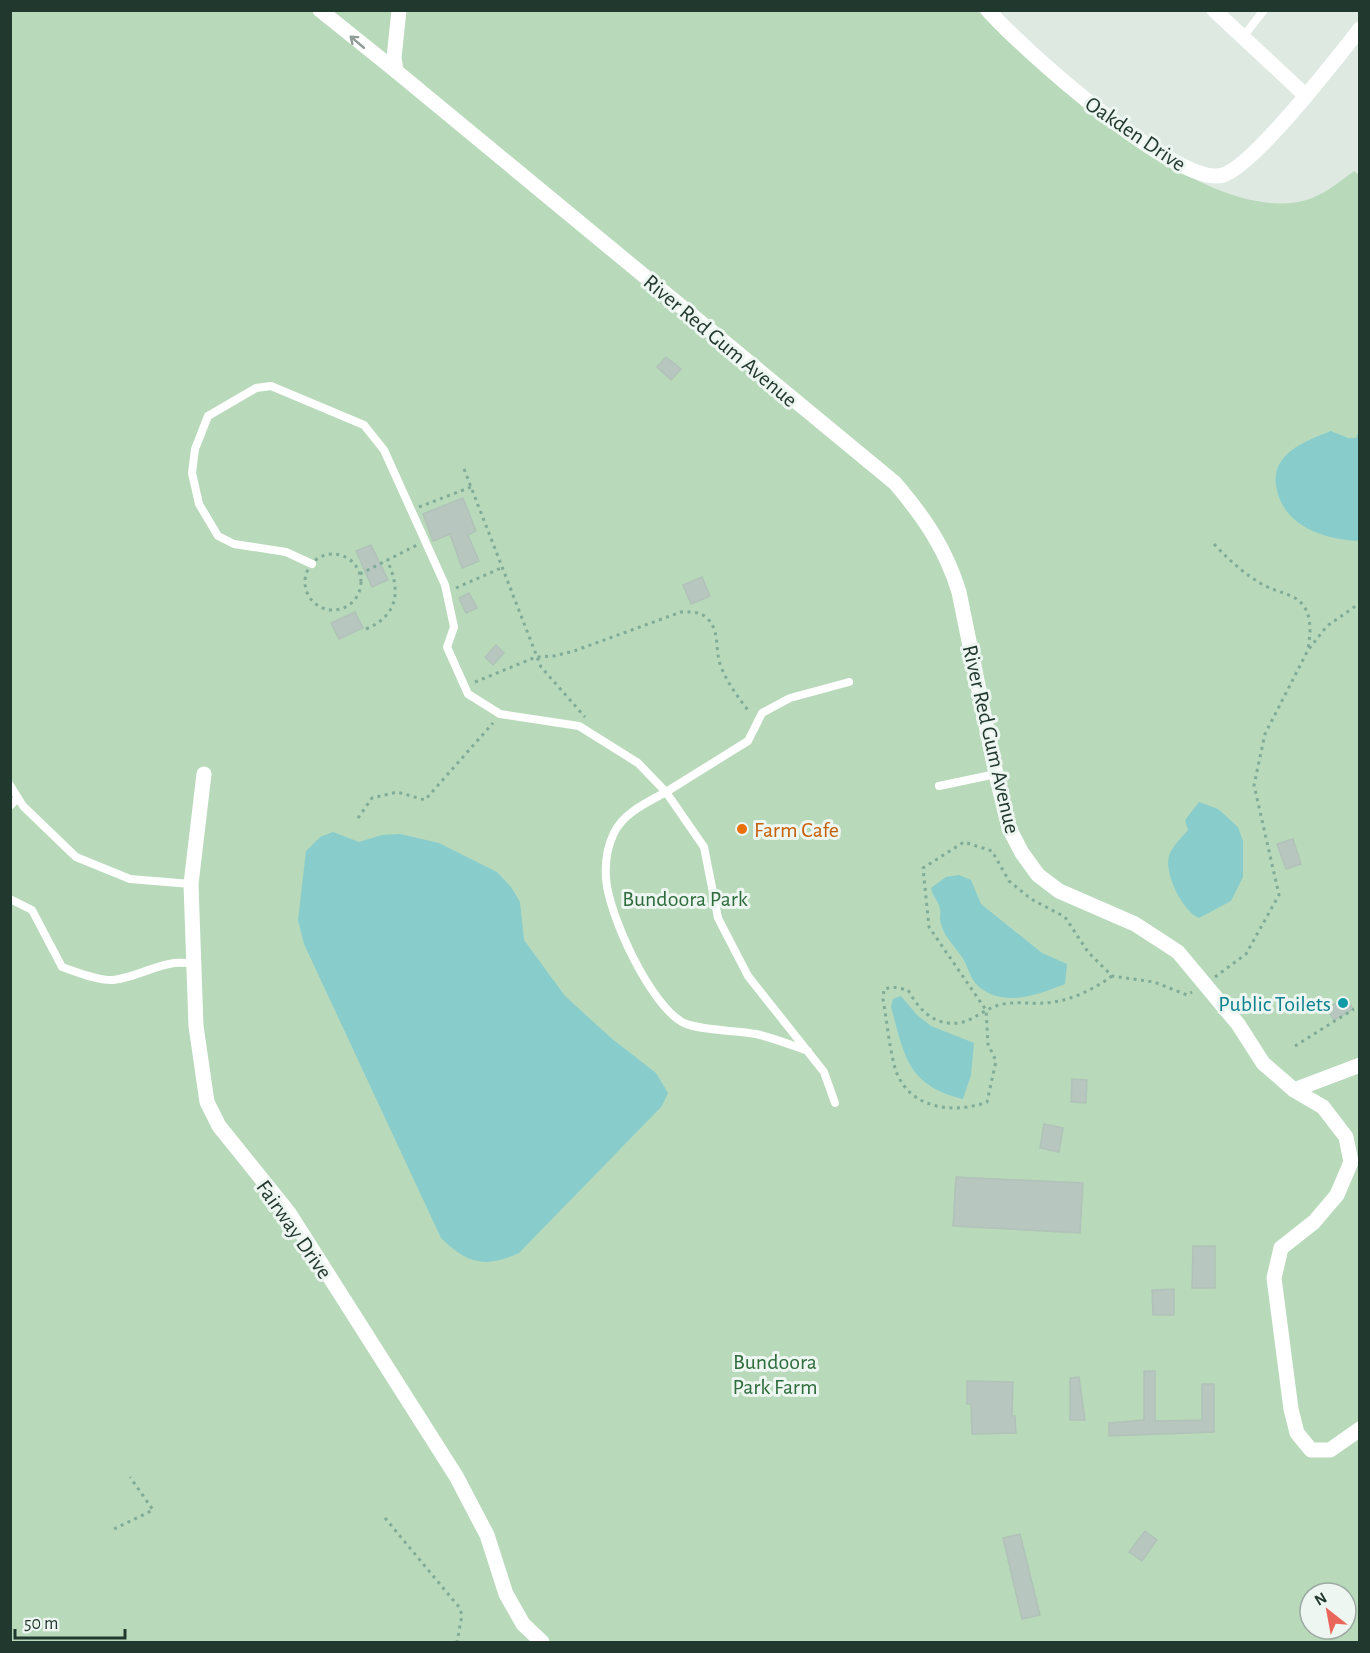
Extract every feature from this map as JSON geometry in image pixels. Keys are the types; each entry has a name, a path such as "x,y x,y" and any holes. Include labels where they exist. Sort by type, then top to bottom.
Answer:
{"street":[{"name":"River Red Gum Avenue","path":"320,10 895,483 924,517 950,562 959,592 996,774 1010,828 1022,853 1038,875 1059,891 1135,924 1178,951 1206,984 1263,1063 1294,1090 1323,1107 1346,1137 1351,1162 1337,1195 1314,1222 1281,1248 1274,1278 1291,1409 1297,1433 1311,1450 1330,1449 1359,1429"},
{"path":"396,71 394,58 399,10"},
{"name":"Oakden Drive","path":"988,10 1059,79 1142,141 1197,174 1222,176 1242,164 1306,96 1359,29"},
{"path":"1215,10 1306,96"},
{"name":"Fairway Drive","path":"204,774 191,884 192,964 196,1026 207,1102 219,1126 289,1213 456,1476 486,1535 506,1594 524,1624 542,1642"},
{"path":"1294,1090 1359,1065"}],"lane":[{"path":"1243,37 1264,10"},
{"path":"312,564 286,552 234,544 218,536 199,504 192,473 195,449 208,416 256,388 271,386 364,425 384,450 446,592 454,627 447,647 468,694 500,714 579,726 638,763 666,792 704,847 718,918 748,976 824,1072 835,1103"},
{"path":"808,1052 757,1034 685,1023 670,1014 644,979 617,922 606,880 607,852 614,832 623,819 748,741 762,713 790,698 826,686 849,682"},
{"path":"939,786 996,774"},
{"path":"10,785 17,799 76,857 130,879 191,884"},
{"path":"10,806 17,799"},
{"path":"10,898 32,910 62,967 112,980 177,961 192,964"}],"path":[{"path":"464,469 536,657 541,667 584,715 590,733"},
{"path":"411,510 471,487"},
{"path":"360,574 425,541"},
{"path":"1214,544 1233,565 1262,585 1296,598 1308,614 1312,628 1308,650"},
{"path":"331,554 342,555 351,561 360,574 360,590 355,600 336,610 325,609 309,596 305,585 312,564 331,554"},
{"path":"366,630 380,623 391,608 396,584 387,560"},
{"path":"446,592 501,568"},
{"path":"1112,976 1100,985 1066,1000 1000,1004 986,1010 964,1023 947,1023 930,1017 916,1005 908,990 893,987 884,989 883,999 895,1067 901,1083 917,1100 940,1108 973,1107 987,1102 996,1061 988,1044 986,1010 929,927 923,868 964,842 992,851 1010,881 1031,899 1065,917 1088,951 1112,976 1154,982 1186,995 1206,984 1246,954 1279,895 1254,785 1265,734 1308,650 1327,626 1359,603"},
{"path":"465,687 536,657 554,656 574,651 681,612 700,614 708,619 717,634 716,652 728,685 757,723"},
{"path":"358,818 372,798 397,792 425,800 500,714"},
{"path":"1295,1046 1354,1009"},
{"path":"114,1529 153,1510 130,1477"},
{"path":"385,1518 459,1607 462,1615 457,1642"}],"green space":[{"name":"Bundoora Park","path":"11,11 978,11 1086,108 1133,142 1181,172 1228,193 1272,203 1312,198 1354,171 1360,176 1359,1642 11,1642"}],"water":[{"path":"1331,431 1348,438 1356,438 1359,431 1360,540 1357,541 1333,538 1310,530 1299,523 1283,506 1277,490 1277,471 1284,457 1303,443"},
{"path":"1199,802 1218,809 1238,827 1243,841 1243,877 1231,901 1199,918 1180,899 1171,879 1168,860 1178,841 1188,830 1185,820"},
{"path":"333,832 359,842 382,835 400,834 439,843 497,872 511,887 520,902 524,940 565,996 611,1038 656,1073 668,1093 662,1106 519,1253 496,1261 477,1261 459,1253 441,1238 304,944 298,920 306,851 320,837"},
{"path":"959,875 971,880 981,904 1042,953 1067,964 1065,984 1032,995 1009,998 998,997 978,986 943,929 939,906 931,888 946,877"},
{"path":"901,996 917,1015 931,1026 974,1043 971,1075 963,1099 930,1086 911,1066 900,1040 891,1007 893,999"}],"building":[{"path":"666,357 681,369 671,380 657,367"},
{"path":"463,498 476,531 468,535 479,561 462,568 450,534 433,541 423,514"},
{"path":"371,545 388,580 372,587 356,551"},
{"path":"702,577 710,596 691,604 683,585"},
{"path":"469,593 477,608 466,613 459,598"},
{"path":"355,612 363,628 339,639 331,623"},
{"path":"496,645 504,653 493,665 485,657"},
{"path":"1293,839 1301,864 1286,869 1277,844"},
{"name":"Public Toilets","path":"1346,997 1353,1009 1334,1020 1327,1009"},
{"path":"1072,1079 1087,1080 1086,1103 1071,1102"},
{"path":"1044,1124 1063,1128 1059,1152 1040,1148"},
{"path":"956,1177 1083,1183 1080,1233 953,1226"},
{"path":"1193,1246 1215,1246 1215,1288 1192,1288"},
{"path":"1174,1289 1174,1315 1153,1315 1152,1290"},
{"path":"1144,1371 1155,1371 1155,1421 1202,1420 1202,1384 1214,1384 1214,1432 1109,1436 1109,1423 1144,1420"},
{"path":"1079,1377 1085,1420 1070,1420 1070,1378"},
{"path":"967,1381 1013,1382 1012,1416 1015,1416 1016,1433 972,1434 971,1404 967,1404"},
{"path":"1145,1531 1157,1540 1142,1561 1129,1552"},
{"path":"1020,1534 1040,1615 1022,1619 1003,1538"}],"place":[{"name":"Farm Cafe","path":"742,829"},
{"name":"Public Toilets","path":"1343,1003"}],"park label":[{"name":"Bundoora Park Farm","path":"775,1374"}]}
